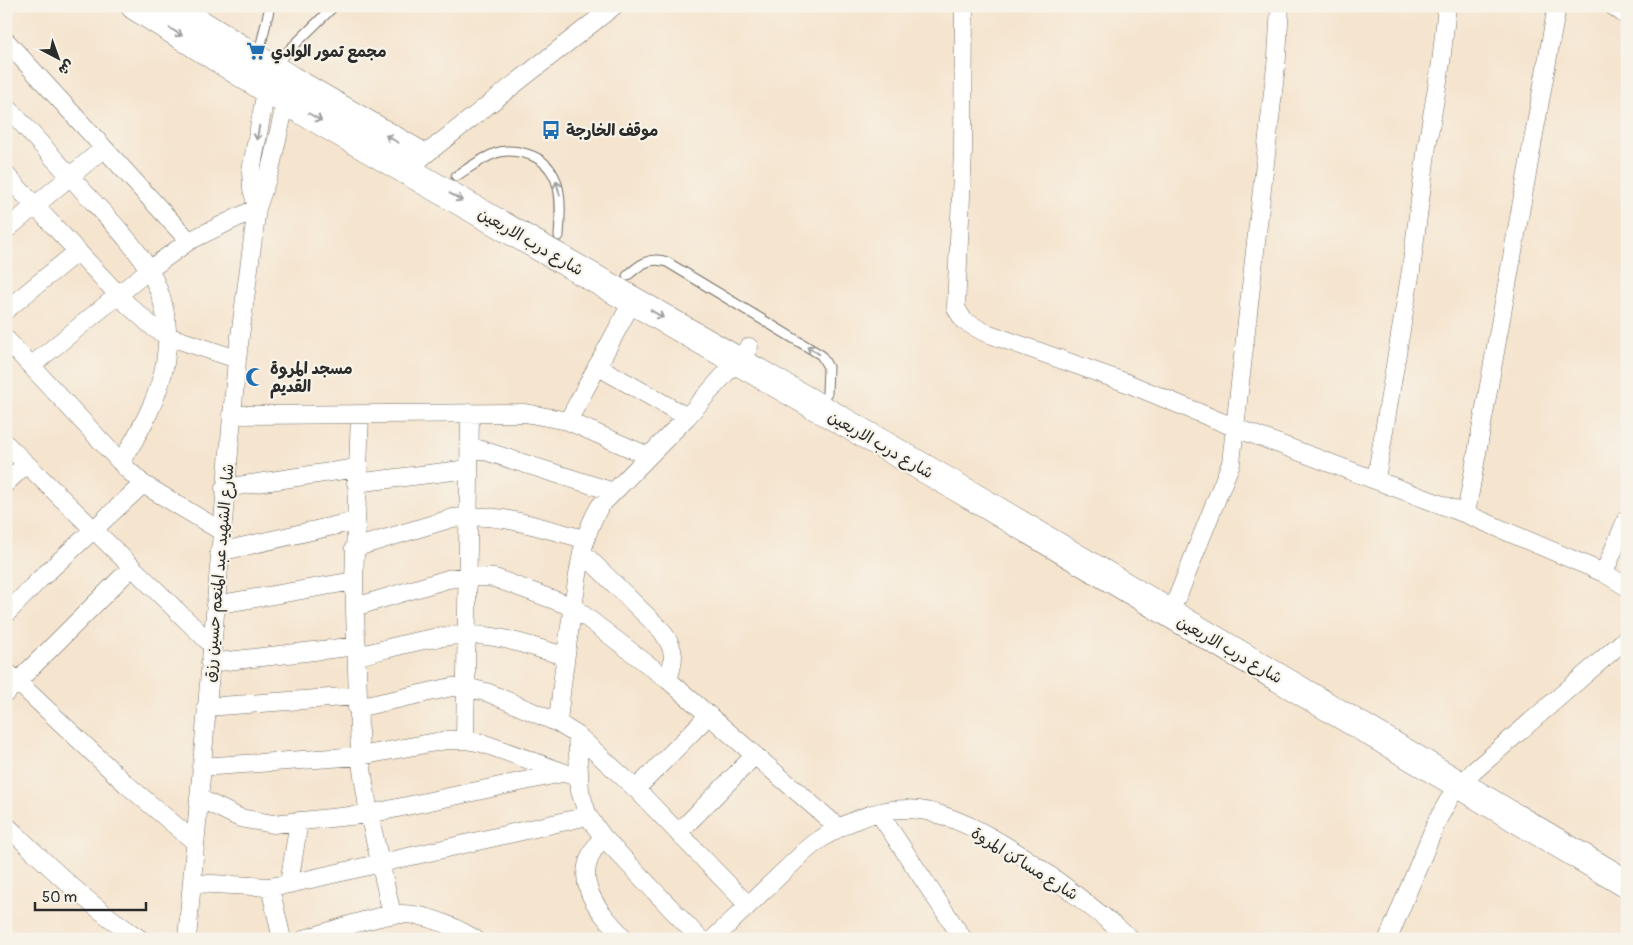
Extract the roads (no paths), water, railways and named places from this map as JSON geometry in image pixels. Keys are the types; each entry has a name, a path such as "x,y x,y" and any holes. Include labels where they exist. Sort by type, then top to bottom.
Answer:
{"highway":[{"name":"شارع درب الاربعين","path":"135,6 456,176 559,236 630,288"},
{"name":"شارع درب الاربعين","path":"171,6 274,79 1468,778 1627,863"},
{"name":"شارع درب الاربعين","path":"743,354 826,392 960,479 1177,598 1468,778 1627,884"}],"street":[{"path":"422,157 614,6"},
{"path":"964,6 963,151 956,308 958,314 972,327 1127,383 1236,428 1466,514 1604,572 1627,587"},
{"path":"1177,598 1231,463 1280,6"},
{"path":"1376,479 1411,270 1427,146 1441,63 1447,6"},
{"path":"1466,514 1557,6"},
{"path":"1613,6 1627,16"},
{"path":"6,41 189,241"},
{"name":"شارع الشهيد عبد المنعم حسين رزق","path":"256,208 251,171 274,79"},
{"name":"شارع الشهيد عبد المنعم حسين رزق","path":"187,939 231,415 256,208 270,170 274,79"},
{"path":"6,106 136,249 150,269 161,298 167,336 165,363 154,402 121,463"},
{"path":"6,230 104,148"},
{"path":"6,175 140,316 167,336 237,359"},
{"path":"31,366 118,294 189,241 256,208"},
{"path":"6,310 78,251"},
{"path":"568,421 597,366 630,288"},
{"path":"6,339 121,463 143,484 221,531"},
{"path":"558,723 572,607 583,545 590,522 600,506 687,417 743,354"},
{"path":"597,366 687,417"},
{"path":"465,740 470,413"},
{"path":"231,415 525,413 568,421 648,456"},
{"path":"360,414 354,548 360,756 369,814 392,914"},
{"path":"6,444 212,645"},
{"path":"469,446 614,492"},
{"path":"6,482 26,464"},
{"path":"224,488 356,476 469,469"},
{"path":"6,614 93,529 143,484"},
{"path":"354,548 468,515 498,518 583,545 671,644 674,662 668,680"},
{"path":"1604,572 1627,518"},
{"path":"219,552 355,521"},
{"path":"131,568 10,682 195,842"},
{"path":"355,607 448,579 467,576 495,578 572,607 668,680 839,828"},
{"path":"215,605 354,581"},
{"path":"210,663 357,651 466,635 494,637 565,656"},
{"path":"1388,939 1437,820 1452,794 1627,638"},
{"path":"206,707 357,702 452,687 466,687 489,693 558,723 577,735 636,789 748,905"},
{"path":"636,789 709,715"},
{"path":"577,735 581,798 588,816 603,837 700,939"},
{"path":"202,767 360,756 447,740 465,740 482,743 580,778"},
{"path":"678,833 755,755"},
{"path":"199,798 240,818 261,823 300,821 369,814 562,773"},
{"name":"شارع مساكن المروة","path":"713,939 814,844 839,828 879,813 905,808 934,812 960,822 1048,874 1131,939"},
{"path":"879,813 963,939"},
{"path":"192,883 270,887 289,884 588,816"},
{"path":"289,884 300,821"},
{"path":"6,825 60,877 122,927 140,939"},
{"path":"603,837 592,849 587,863 588,891 594,904 625,939"},
{"path":"270,887 282,939"},
{"path":"305,939 392,914 427,918 444,923 475,939"}],"lane":[{"path":"270,6 274,79"},
{"path":"274,79 334,6"},
{"path":"456,176 484,159 508,150 533,156 550,168 559,188 559,236"},
{"path":"630,288 638,266 652,259 667,262 821,355 828,367 826,392"}],"place":[{"name":"مجمع تمور الوادي","path":"256,51"},
{"name":"موقف الخارجة","path":"551,130"},
{"name":"مسجد المروة القديم","path":"255,377"}]}
